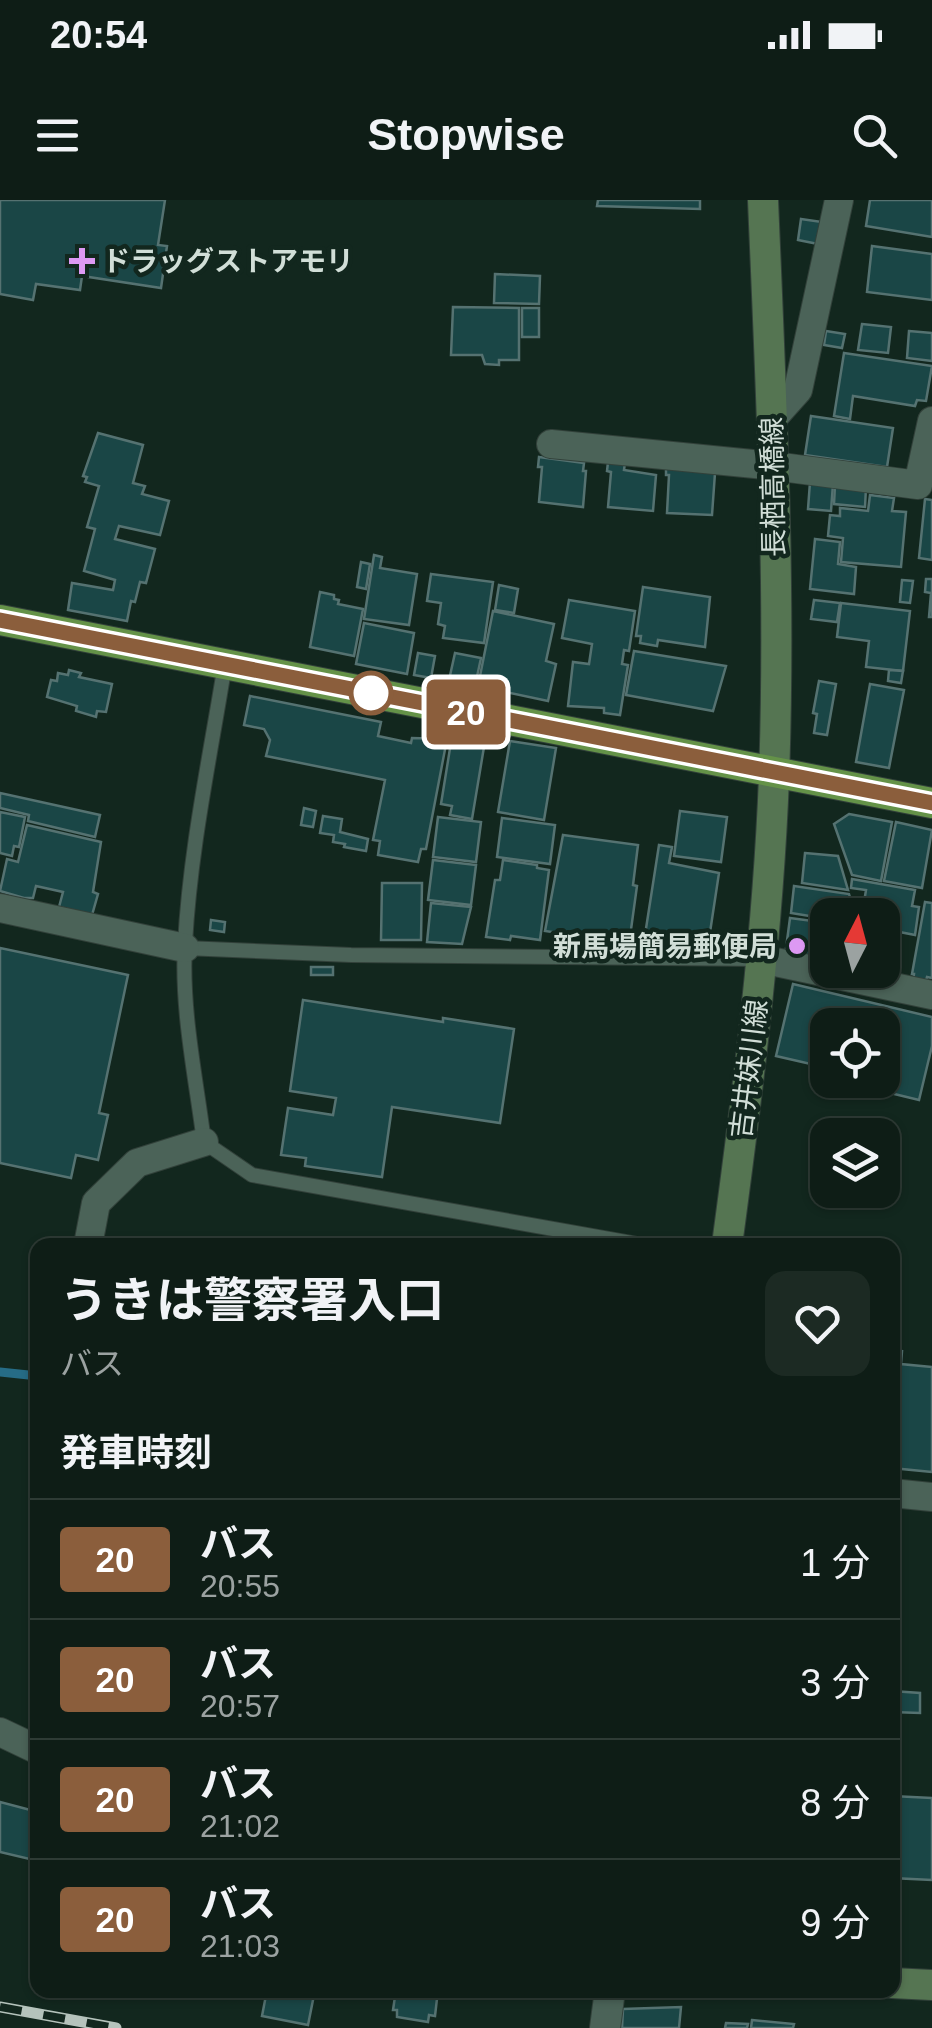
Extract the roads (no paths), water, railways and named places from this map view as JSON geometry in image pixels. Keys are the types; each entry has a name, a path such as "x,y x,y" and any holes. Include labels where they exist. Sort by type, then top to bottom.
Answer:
{"highway":[{"path":"0,620 932,803"}],"main road":[{"name":"長栖高橋線","path":"763,200 774,466 774,774"},
{"name":"吉井妹川線","path":"728,1238 754,1044 774,774"},
{"path":"900,1983 932,1985"}],"street":[{"path":"772,419 798,390 839,200"},
{"path":"550,444 918,485 932,423"},
{"path":"0,908 184,948"},
{"path":"761,959 932,995"},
{"path":"89,1238 96,1204 137,1163 204,1142"},
{"path":"900,1494 932,1496"},
{"path":"0,1732 30,1746"},
{"path":"605,2028 609,1998"}],"lane":[{"path":"225,664 194,850 184,948 190,1040 204,1142 252,1175 604,1238"},
{"path":"184,948 761,959"}],"waterway":[{"path":"0,1372 30,1375"}],"railway":[{"path":"0,2007 116,2028"}],"place":[{"name":"ドラッグストアモリ","path":"82,261"},
{"name":"新馬場簡易郵便局","path":"797,946"}]}
